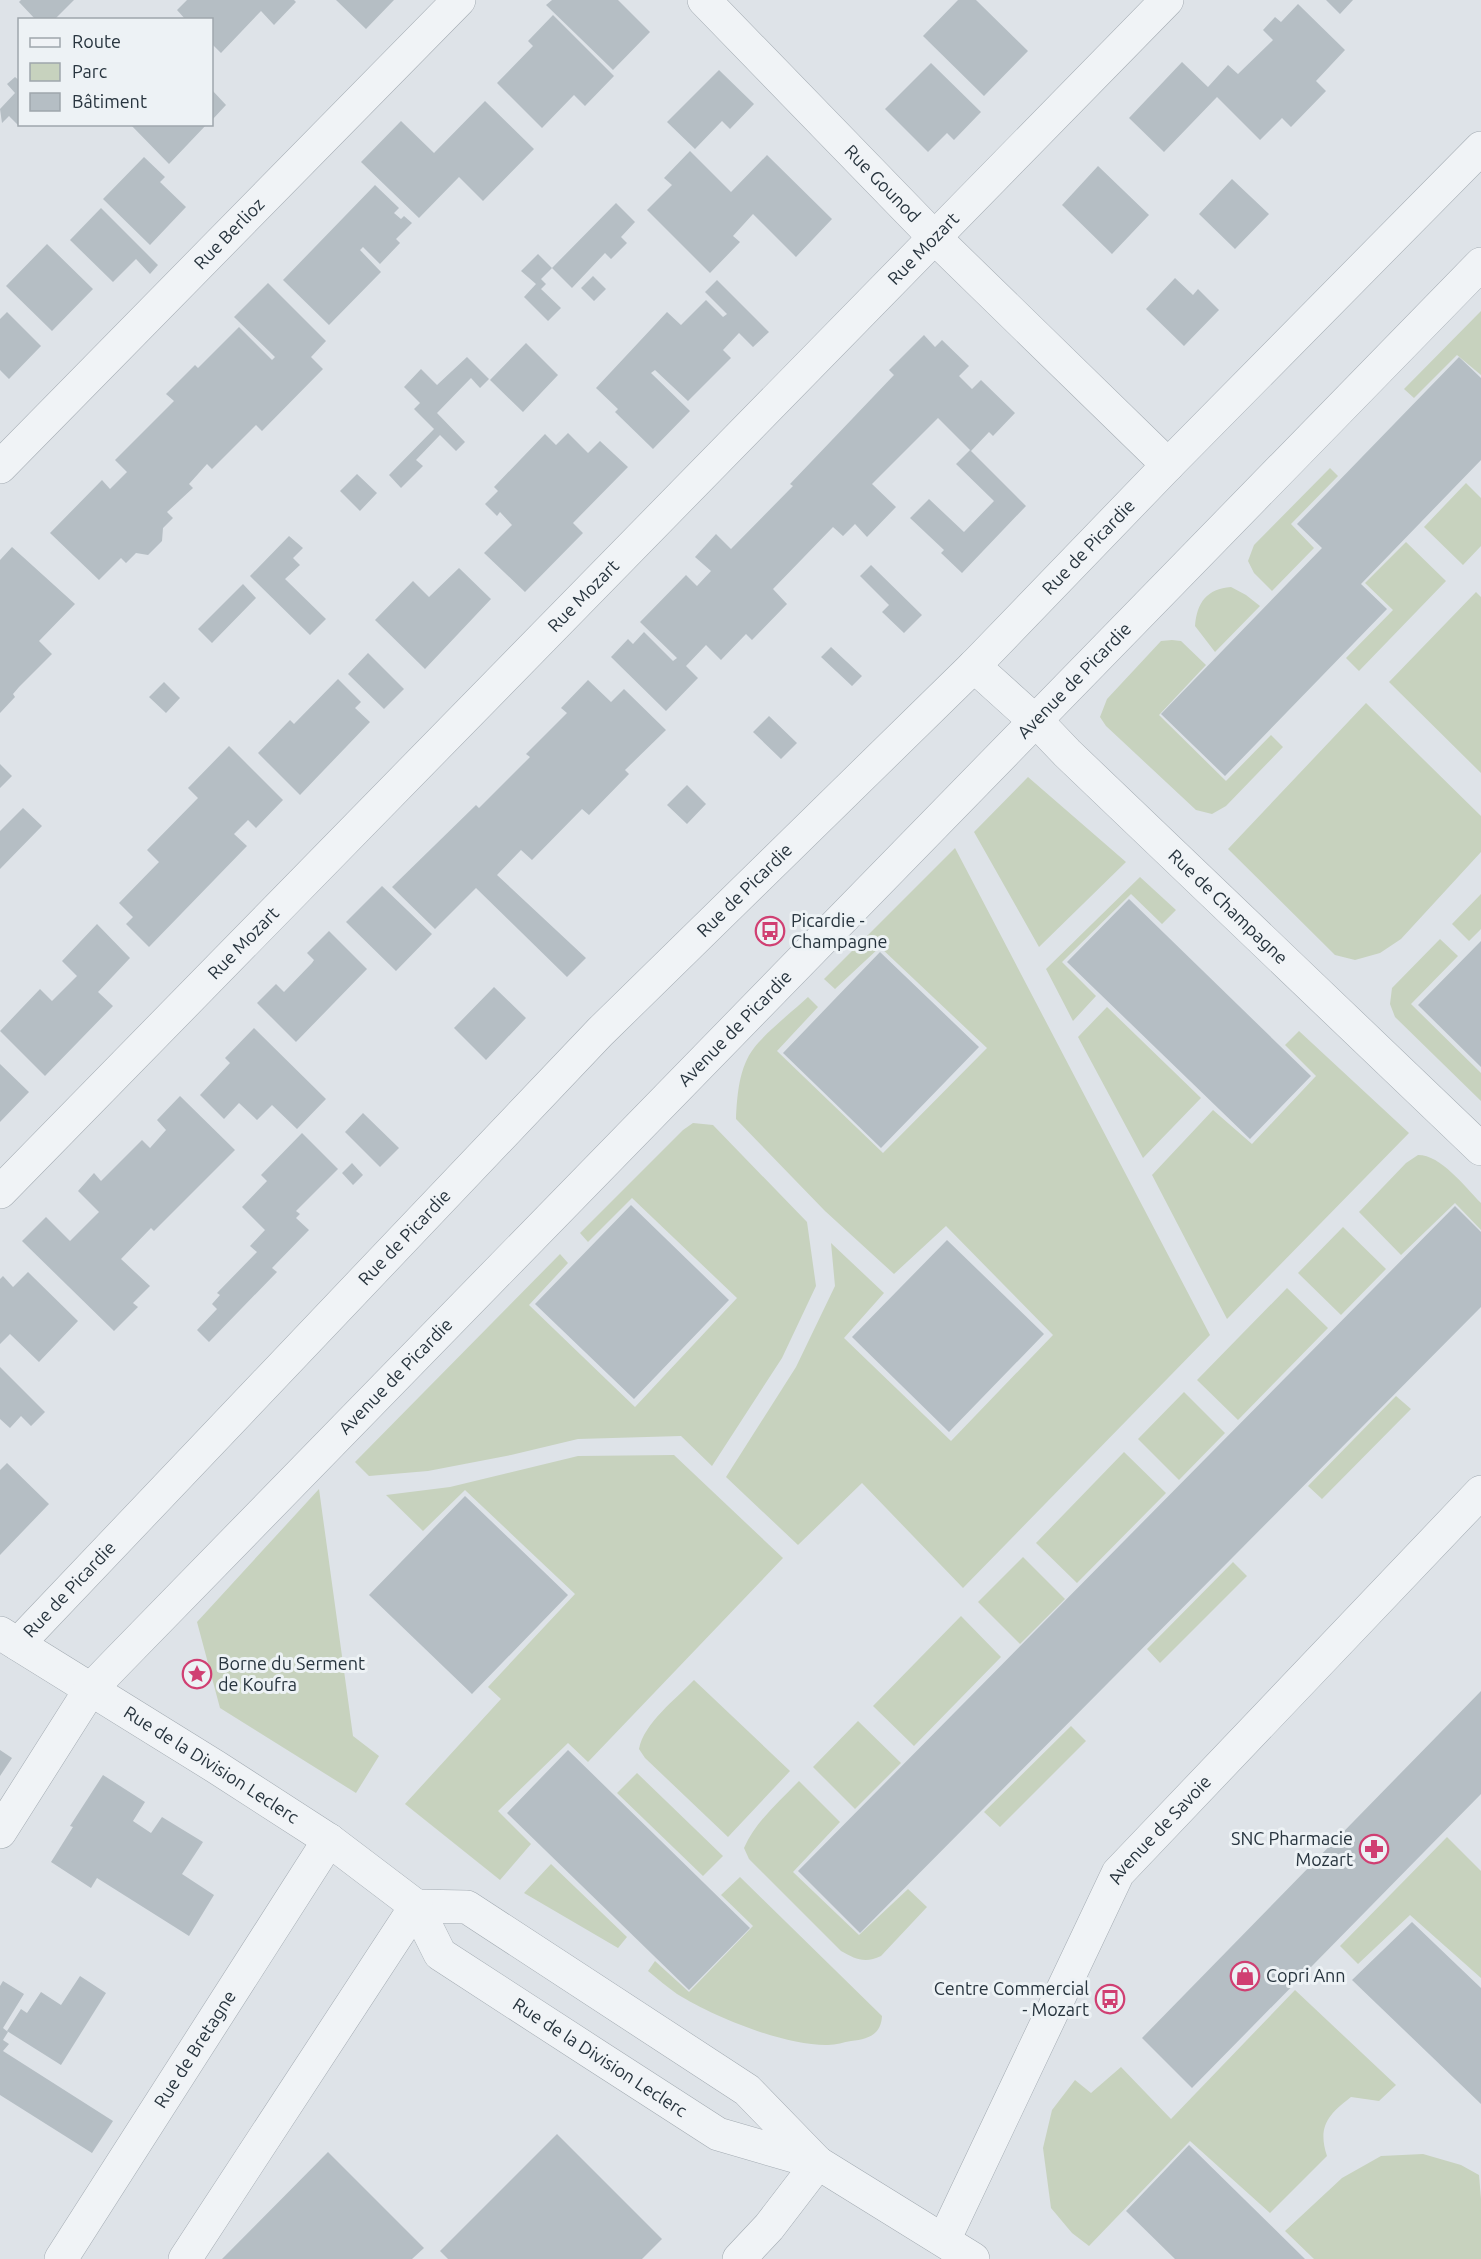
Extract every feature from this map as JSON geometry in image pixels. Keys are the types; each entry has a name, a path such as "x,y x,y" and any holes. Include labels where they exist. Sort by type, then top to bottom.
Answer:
{"street":[{"name":"Rue Berlioz","path":"0,467 459,0"},
{"name":"Rue Gounod","path":"704,0 934,237 1168,465"},
{"name":"Rue Mozart","path":"0,1192 1167,0"},
{"name":"Rue de Picardie","path":"9,1638 600,1032 974,666 1168,465 1481,148"},
{"name":"Avenue de Picardie","path":"0,1832 90,1690 1481,264"},
{"name":"Rue de Champagne","path":"974,666 1033,722 1046,731 1481,1149"},
{"name":"Avenue de Savoie","path":"944,2240 1118,1873 1481,1492"},
{"name":"Rue de la Division Leclerc","path":"9,1638 329,1840 416,1906 440,1954 718,2134 818,2163"},
{"name":"Rue de Bretagne","path":"61,2259 329,1840"},
{"name":"Rue de la Division Leclerc","path":"416,1906 467,1907 747,2090 818,2163 973,2259"},
{"path":"185,2259 416,1906"},
{"path":"739,2259 769,2227 818,2163"}],"green space":[{"path":"1481,311 1481,375 1457,355 1414,398 1404,389"},
{"path":"1330,468 1338,476 1291,524 1314,548 1272,591 1254,573 1248,561 1254,545"},
{"path":"1466,483 1481,498 1481,546 1463,565 1424,527"},
{"path":"1406,542 1446,581 1359,671 1346,658 1393,610 1365,583"},
{"path":"1231,587 1260,606 1215,652 1195,626 1196,618 1205,598 1223,588"},
{"path":"1476,592 1481,597 1481,773 1389,682"},
{"path":"1161,641 1181,641 1206,665 1159,715 1226,781 1271,735 1283,747 1226,806 1212,814 1196,810 1106,726 1100,717 1107,699"},
{"path":"1366,703 1481,816 1481,852 1401,939 1380,953 1355,960 1335,955 1228,849"},
{"path":"1028,777 1126,862 1039,947 974,832"},
{"path":"955,848 1210,1335 963,1588 862,1483 798,1545 726,1477 796,1367 835,1286 831,1243 884,1293 844,1338 951,1441 1053,1335 946,1226 894,1274 825,1211 736,1119 740,1082 749,1056 765,1035 808,997 818,1007 777,1051 883,1153 987,1048 880,947 835,989 824,979"},
{"path":"1140,877 1176,910 1162,924 1131,894 1062,962 1096,996 1073,1021 1046,969"},
{"path":"1481,894 1481,929 1469,941 1452,924"},
{"path":"1440,939 1458,956 1411,1004 1481,1073 1481,1101 1395,1017 1390,1004 1392,988"},
{"path":"1107,1007 1201,1098 1143,1158 1078,1037"},
{"path":"1299,1031 1409,1133 1227,1319 1152,1175 1213,1110 1252,1144 1316,1076 1285,1045"},
{"path":"693,1123 713,1125 807,1222 816,1286 782,1358 712,1466 681,1436 578,1439 428,1471 369,1476 355,1462 560,1254 568,1263 529,1305 635,1407 737,1298 632,1198 588,1242 580,1233 683,1130"},
{"path":"1418,1155 1427,1156 1444,1166 1481,1203 1481,1230 1455,1203 1401,1255 1359,1212 1406,1163"},
{"path":"1343,1227 1386,1269 1341,1315 1298,1273"},
{"path":"1287,1288 1328,1328 1238,1420 1197,1380"},
{"path":"1184,1392 1225,1433 1179,1480 1138,1439"},
{"path":"1396,1396 1411,1409 1322,1499 1308,1486"},
{"path":"1124,1452 1166,1493 1077,1583 1036,1543"},
{"path":"674,1455 783,1558 588,1762 568,1743 498,1811 531,1844 500,1880 405,1804 501,1699 488,1687 575,1594 465,1490 423,1531 386,1495 450,1487 578,1456"},
{"path":"319,1489 353,1736 379,1756 356,1793 220,1708 197,1622"},
{"path":"1023,1557 1065,1599 1020,1644 978,1602"},
{"path":"1233,1562 1247,1576 1160,1663 1147,1649"},
{"path":"961,1616 1001,1657 914,1746 873,1706"},
{"path":"694,1680 790,1771 728,1837 645,1758 639,1749 642,1739 654,1721"},
{"path":"858,1721 901,1763 855,1809 813,1767"},
{"path":"1071,1726 1086,1741 1000,1827 984,1812"},
{"path":"637,1773 723,1856 703,1876 617,1793"},
{"path":"799,1781 840,1822 793,1872 859,1935 908,1889 927,1907 881,1956 870,1960 860,1960 841,1951 749,1859 744,1848 749,1838 768,1812"},
{"path":"1447,1837 1481,1871 1481,1978 1410,1915 1358,1964 1340,1946"},
{"path":"551,1864 627,1937 618,1948 524,1893"},
{"path":"740,1877 882,2016 876,2032 863,2039 834,2045 791,2041 710,2012 677,1994 648,1971 655,1961 689,1992 753,1926 721,1895"},
{"path":"1295,1990 1396,2085 1379,2101 1351,2097 1331,2115 1323,2137 1327,2156 1270,2213 1190,2141 1089,2246 1072,2233 1051,2208 1043,2148 1052,2110 1075,2080 1091,2093 1121,2067 1171,2119"},
{"path":"1423,2154 1461,2165 1479,2175 1481,2259 1314,2259 1285,2231 1342,2178 1381,2156"}],"building":[{"path":"21,0 74,0 56,18 34,18 19,2"},
{"path":"187,0 294,0 296,2 274,25 261,11 221,53 213,45 213,18 184,18 177,10"},
{"path":"336,0 394,0 366,29"},
{"path":"552,0 618,0 650,32 613,70 546,5"},
{"path":"958,0 976,0 1028,51 984,96 923,36"},
{"path":"1326,0 1353,0 1340,14"},
{"path":"1298,4 1345,50 1316,81 1326,91 1291,127 1282,118 1260,140 1217,97 1164,152 1129,118 1182,62 1208,87 1228,65 1238,74 1273,40 1263,30 1275,17 1281,22"},
{"path":"553,15 614,76 585,106 574,95 542,128 497,83 533,46 528,41"},
{"path":"931,63 981,112 954,140 947,133 928,152 885,109"},
{"path":"719,70 754,104 730,129 722,121 695,149 667,122"},
{"path":"15,77 18,79 18,125 9,116 2,123 0,109 15,93 7,84"},
{"path":"213,91 226,105 213,119"},
{"path":"485,101 534,149 483,201 459,177 419,218 361,162 401,121 434,153"},
{"path":"132,126 205,126 169,164"},
{"path":"690,151 731,192 767,155 832,219 796,257 753,214 733,236 740,242 710,273 647,210 672,185 664,178"},
{"path":"144,157 165,177 160,182 186,207 150,245 103,199"},
{"path":"1098,166 1149,215 1112,254 1062,205"},
{"path":"1232,179 1269,214 1235,249 1199,214"},
{"path":"375,185 399,208 394,213 401,219 404,216 412,223 396,239 400,243 380,264 363,247 360,250 381,272 329,325 283,280"},
{"path":"616,203 635,222 621,237 627,243 611,259 605,253 572,288 552,268"},
{"path":"101,208 158,265 150,274 136,259 113,282 70,240"},
{"path":"47,244 93,289 52,331 6,286"},
{"path":"538,254 552,268 541,279 546,284 541,289 561,308 548,321 524,297 536,284 521,271"},
{"path":"593,276 606,289 594,301 581,288"},
{"path":"1175,278 1193,295 1198,289 1219,310 1184,346 1146,309"},
{"path":"717,280 769,332 753,347 739,333 723,350 731,358 688,401 655,370 651,373 690,411 653,449 615,412 618,409 596,388 667,312 681,325 706,300 723,317 727,314 705,292"},
{"path":"268,283 326,341 311,357 323,369 262,431 256,425 212,469 207,464 189,484 193,488 167,512 173,518 163,528 162,541 148,555 136,553 126,563 121,558 99,580 50,533 102,480 110,489 127,472 115,460 174,401 166,394 195,365 198,368 239,327 272,360 275,357 234,317"},
{"path":"7,312 41,346 9,379 0,370 0,319"},
{"path":"924,335 935,347 942,340 969,366 959,376 972,389 981,380 1015,413 993,436 989,432 971,451 938,418 872,484 896,507 867,537 855,524 843,536 833,527 773,589 787,604 752,640 746,634 721,660 706,645 686,666 698,678 666,711 611,657 628,639 633,644 644,632 673,661 677,658 640,622 686,575 697,586 711,571 695,557 716,534 731,549 793,486 790,484 894,375 889,370"},
{"path":"526,343 558,375 523,412 490,380"},
{"path":"467,357 489,379 480,388 471,378 437,413 465,442 456,451 440,435 416,460 423,466 401,488 389,475 434,429 414,409 420,403 404,387 421,369 437,385"},
{"path":"1459,357 1481,378 1481,460 1361,584 1387,609 1225,776 1161,714 1322,548 1297,524"},
{"path":"568,433 588,453 600,441 628,467 573,523 583,533 525,592 484,553 512,525 500,512 497,516 485,504 498,491 494,487 545,434 556,445"},
{"path":"970,450 1026,506 962,573 941,553 944,550 910,518 929,499 964,532 994,501 956,464"},
{"path":"357,474 377,493 360,511 340,491"},
{"path":"289,536 303,548 293,558 300,565 285,579 326,619 310,635 250,576"},
{"path":"12,547 75,604 39,641 52,654 19,687 13,694 15,697 0,713 0,560"},
{"path":"871,565 922,615 904,633 882,612 889,605 860,576"},
{"path":"459,568 491,599 425,669 375,620 413,581 429,597"},
{"path":"243,584 256,598 212,643 198,629"},
{"path":"831,647 862,676 852,686 821,657"},
{"path":"368,653 404,689 384,709 348,674"},
{"path":"338,679 361,702 355,708 370,722 300,795 258,753 290,720 294,724"},
{"path":"588,680 611,702 624,689 666,730 625,770 629,774 589,815 582,809 532,860 521,850 497,875 586,958 567,977 476,888 435,929 392,887 476,805 479,808 530,757 526,754 567,713 561,708"},
{"path":"164,682 180,698 166,713 149,697"},
{"path":"769,716 797,743 781,759 753,732"},
{"path":"229,746 283,800 256,828 248,820 234,834 247,846 149,947 126,924 133,917 119,903 159,862 147,850 198,798 188,788"},
{"path":"0,764 12,776 0,788"},
{"path":"687,785 706,804 687,824 667,805"},
{"path":"23,808 42,826 0,869 0,831"},
{"path":"382,886 432,934 396,971 346,922"},
{"path":"1129,899 1311,1076 1250,1139 1067,962"},
{"path":"97,924 130,958 98,992 113,1006 45,1076 0,1031 40,989 52,1001 77,976 62,961"},
{"path":"329,931 367,969 296,1042 257,1003 276,984 284,992 312,963 314,960 307,953"},
{"path":"1481,941 1481,1067 1418,1005"},
{"path":"880,952 979,1047 881,1148 783,1053"},
{"path":"494,987 526,1018 486,1060 454,1028"},
{"path":"254,1028 326,1099 297,1129 272,1105 257,1120 239,1103 224,1119 200,1095 230,1063 225,1058"},
{"path":"0,1064 29,1092 0,1122"},
{"path":"180,1096 235,1150 154,1231 151,1228 121,1259 150,1286 133,1303 138,1307 114,1331 22,1241 46,1217 70,1241 99,1212 78,1191 94,1173 101,1181 142,1140 150,1148 166,1130 157,1120"},
{"path":"363,1113 399,1148 380,1167 345,1132"},
{"path":"302,1133 338,1169 296,1211 300,1214 296,1218 309,1230 272,1268 277,1272 209,1342 197,1330 217,1309 212,1304 220,1295 217,1293 257,1252 250,1246 265,1230 242,1207 267,1181 261,1175"},
{"path":"352,1163 363,1175 353,1185 342,1173"},
{"path":"631,1205 729,1300 634,1399 535,1304"},
{"path":"1455,1206 1481,1232 1481,1307 860,1933 798,1871"},
{"path":"947,1240 1044,1334 949,1432 852,1337"},
{"path":"28,1272 78,1321 39,1362 10,1334 0,1344 0,1279 3,1276 13,1287"},
{"path":"0,1367 45,1412 31,1426 21,1416 10,1428 0,1419"},
{"path":"7,1463 49,1504 0,1555 0,1470"},
{"path":"465,1496 568,1595 472,1694 369,1595"},
{"path":"1481,1691 1481,1794 1192,2088 1142,2038"},
{"path":"0,1750 12,1758 0,1776"},
{"path":"568,1750 750,1928 689,1990 507,1813"},
{"path":"103,1775 145,1802 133,1821 151,1833 162,1817 203,1842 182,1874 214,1895 189,1936 97,1878 91,1888 51,1862 73,1827 70,1826"},
{"path":"1412,1922 1481,1988 1481,2104 1352,1980"},
{"path":"80,1976 106,1993 61,2065 7,2031 21,2009 27,2013 41,1992 61,2005"},
{"path":"3,1981 24,1994 3,2028 8,2032 3,2040 9,2044 3,2051 113,2121 92,2153 0,2095 0,1986"},
{"path":"557,2134 662,2239 642,2259 448,2259 440,2251"},
{"path":"1189,2145 1305,2259 1175,2259 1126,2211"},
{"path":"328,2152 424,2248 412,2259 222,2259"}],"place":[{"name":"Picardie - Champagne","path":"770,931"},
{"name":"Borne du Serment de Koufra","path":"197,1674"},
{"name":"SNC Pharmacie Mozart","path":"1374,1849"},
{"name":"Copri Ann","path":"1245,1976"},
{"name":"Centre Commercial - Mozart","path":"1110,1999"}]}
